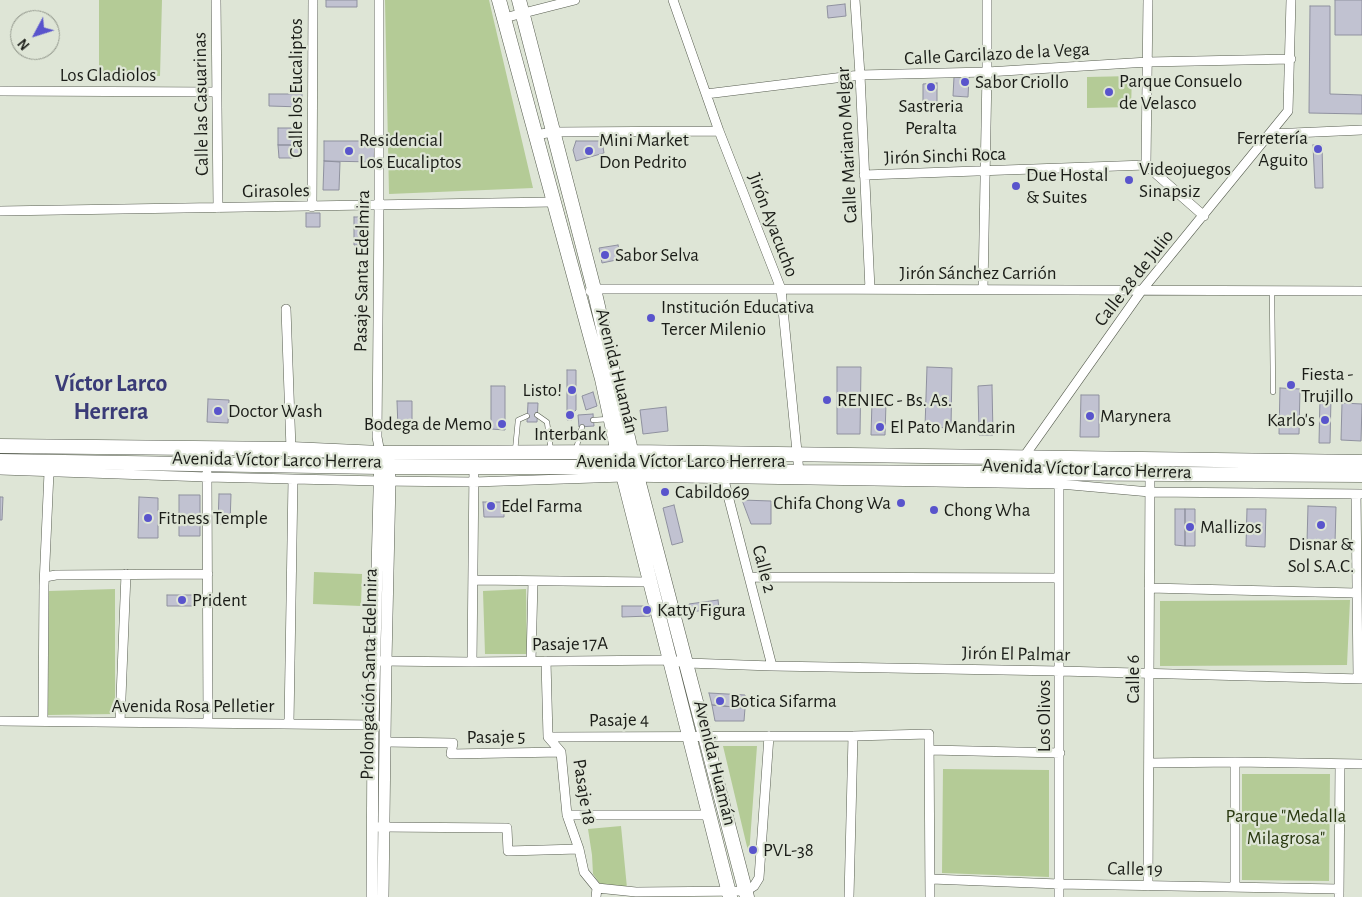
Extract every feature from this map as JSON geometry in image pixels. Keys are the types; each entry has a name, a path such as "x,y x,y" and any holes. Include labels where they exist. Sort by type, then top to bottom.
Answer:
{"main road":[{"name":"Avenida Huamán","path":"499,0 579,296 608,377 611,419 625,452"},
{"name":"Avenida Huamán","path":"519,0 594,289 608,377 630,472 687,663 747,894"},
{"name":"Avenida Víctor Larco Herrera","path":"0,446 291,449 474,466 506,457 567,467 630,472 1023,474 1059,479 1150,473 1362,475"},
{"name":"Avenida Víctor Larco Herrera","path":"0,461 207,471 384,459 506,457 551,453 625,452 1362,462"},
{"path":"567,467 571,453"},
{"name":"Avenida Huamán","path":"630,472 649,582 729,894"}],"street":[{"name":"Calle las Casuarinas","path":"216,0 218,208"},
{"name":"Calle los Eucaliptos","path":"312,0 312,206"},
{"name":"Pasaje Santa Edelmira","path":"379,0 377,437 384,459"},
{"path":"504,18 575,0"},
{"name":"Jirón Ayacucho","path":"673,0 719,131 781,289 799,472"},
{"name":"Calle Mariano Melgar","path":"854,0 860,76 870,289"},
{"path":"983,289 987,0"},
{"path":"1148,0 1146,165 1204,216"},
{"path":"1290,59 1291,0"},
{"name":"Calle Garcilazo de la Vega","path":"706,94 860,76 987,72 1148,62 1290,59"},
{"name":"Calle 28 de Julio","path":"1023,458 1142,290 1288,111 1290,59"},
{"name":"Los Gladiolos","path":"0,91 217,92"},
{"path":"1270,134 1362,130"},
{"path":"535,135 553,132 719,131"},
{"name":"Jirón Sinchi Roca","path":"864,175 1146,165"},
{"name":"Girasoles","path":"0,211 553,202"},
{"path":"579,296 594,289"},
{"name":"Jirón Sánchez Carrión","path":"594,289 1362,291"},
{"path":"286,309 291,449"},
{"path":"1023,458 1023,474"},
{"name":"Prolongación Santa Edelmira","path":"383,897 378,827 384,459"},
{"path":"472,662 474,466"},
{"name":"Avenida Víctor Larco Herrera","path":"0,470 49,472 207,471 293,479 474,482 630,472 724,480 1059,479 1150,492 1359,494"},
{"path":"207,471 208,723"},
{"path":"43,721 49,472"},
{"name":"Calle 6","path":"1148,886 1150,473"},
{"path":"289,723 293,479"},
{"name":"Los Olivos","path":"1059,479 1059,897"},
{"name":"Calle 2","path":"724,480 772,666"},
{"path":"1359,494 1356,594 1360,678"},
{"path":"120,722 126,574"},
{"path":"45,577 56,575 208,574"},
{"path":"749,576 1058,578"},
{"path":"474,580 649,582"},
{"path":"531,661 532,581"},
{"path":"1149,588 1356,594"},
{"name":"Jirón El Palmar","path":"669,660 687,663 772,666 1360,678"},
{"name":"Pasaje 17A","path":"380,661 669,660"},
{"path":"546,661 548,737"},
{"name":"Avenida Rosa Pelletier","path":"0,721 379,725"},
{"name":"Prolongación Santa Edelmira","path":"372,897 385,742 379,725"},
{"name":"Pasaje 4","path":"548,737 929,734 930,750"},
{"path":"596,892 747,894 759,878 769,736"},
{"path":"849,897 853,736"},
{"name":"Pasaje 18","path":"548,737 561,752 567,814 579,849 584,872 596,892"},
{"name":"Pasaje 5","path":"385,742 453,743 451,754 561,752"},
{"path":"930,897 930,750 1060,753"},
{"path":"1235,762 1235,887"},
{"path":"1149,763 1362,764"},
{"path":"1339,893 1340,764"},
{"path":"567,814 710,815"},
{"path":"378,827 506,828 508,851 579,849"},
{"name":"Calle 19","path":"931,879 1059,884 1235,887 1339,893"}],"lane":[{"path":"1272,290 1273,392"},
{"path":"537,415 547,422 551,453"},
{"path":"506,457 518,420 527,416"},
{"path":"593,420 611,419"},
{"path":"571,453 582,427"}],"green space":[{"path":"99,0 162,0 160,76 99,75"},
{"path":"385,0 489,0 533,188 389,194"},
{"name":"Parque Consuelo de Velasco","path":"1132,76 1131,107 1087,108 1087,77"},
{"path":"314,572 362,574 361,606 313,604"},
{"path":"115,589 115,714 48,715 49,591"},
{"path":"526,589 527,654 485,654 483,591"},
{"path":"1350,600 1347,665 1160,666 1160,601"},
{"path":"723,746 757,746 749,855"},
{"path":"943,769 1049,770 1049,877 942,873"},
{"name":"Parque \"Medalla Milagrosa\"","path":"1242,774 1330,774 1329,881 1242,880"},
{"path":"621,826 627,888 600,884 593,874 588,829"}],"building":[{"path":"326,0 357,0 357,7 326,7"},
{"path":"1335,0 1362,0 1362,35 1335,35"},
{"path":"845,4 846,16 828,18 827,6"},
{"path":"1310,6 1330,6 1330,94 1362,95 1362,114 1309,113"},
{"path":"954,77 969,77 968,97 953,96"},
{"path":"937,83 937,105 923,105 923,84"},
{"path":"269,94 302,94 302,107 269,106"},
{"path":"278,128 295,128 296,145 278,145"},
{"name":"Residencial Los Eucaliptos","path":"324,141 375,141 374,162 324,161"},
{"name":"Mini Market Don Pedrito","path":"576,141 602,141 604,153 576,161 573,150"},
{"path":"278,145 300,145 300,158 279,158"},
{"path":"1313,145 1322,145 1323,188 1315,188"},
{"path":"324,161 340,162 339,190 323,190"},
{"path":"306,213 320,213 320,227 306,227"},
{"path":"354,217 362,217 362,245 354,245"},
{"path":"618,245 621,259 602,263 599,248"},
{"path":"837,367 861,367 860,434 837,434"},
{"path":"927,367 952,368 951,428 925,427"},
{"name":"Listo!","path":"567,370 576,370 576,410 572,414 572,420 567,420"},
{"path":"992,385 993,435 979,435 978,386"},
{"path":"491,386 505,386 505,430 491,429"},
{"path":"1280,388 1300,389 1299,434 1279,434"},
{"path":"593,392 597,406 586,410 582,396"},
{"name":"Marynera","path":"1081,395 1099,395 1099,437 1080,437"},
{"name":"Karlo's","path":"1320,398 1331,398 1330,443 1319,443"},
{"name":"Doctor Wash","path":"208,399 229,400 228,423 207,422"},
{"path":"397,401 412,401 412,428 398,429"},
{"path":"872,402 886,403 885,435 871,435"},
{"path":"528,403 538,403 537,422 527,422"},
{"path":"1342,403 1362,404 1361,441 1341,440"},
{"path":"666,407 668,431 643,434 640,410"},
{"path":"593,414 594,426 579,427 578,415"},
{"path":"219,494 231,494 230,524 218,524"},
{"path":"179,495 200,495 200,536 179,536"},
{"path":"0,497 3,497 2,520 0,520"},
{"name":"Fitness Temple","path":"139,497 158,498 158,538 138,538"},
{"path":"742,500 771,501 771,524 751,524"},
{"path":"483,502 504,502 504,517 484,517"},
{"path":"674,505 683,542 672,545 663,508"},
{"name":"Disnar & Sol S.A.C.","path":"1308,506 1336,507 1335,543 1307,542"},
{"path":"1175,509 1185,509 1185,546 1175,545"},
{"name":"Mallizos","path":"1185,509 1195,509 1195,546 1185,546"},
{"path":"1247,509 1266,509 1265,547 1246,546"},
{"name":"Prident","path":"167,595 196,595 196,606 167,606"},
{"path":"718,600 719,608 691,612 689,604"},
{"path":"622,606 650,606 650,616 622,617"},
{"path":"709,693 745,695 745,708 712,705"},
{"path":"712,705 745,708 744,721 715,721"}],"place":[{"name":"Sabor Criollo","path":"965,82"},
{"name":"Sastreria Peralta","path":"931,87"},
{"name":"Parque Consuelo de Velasco","path":"1109,92"},
{"name":"Ferretería Aguito","path":"1318,149"},
{"name":"Residencial Los Eucaliptos","path":"349,151"},
{"name":"Mini Market Don Pedrito","path":"589,151"},
{"name":"Videojuegos Sinapsiz","path":"1129,180"},
{"name":"Due Hostal & Suites","path":"1016,186"},
{"name":"Sabor Selva","path":"605,255"},
{"name":"Institución Educativa Tercer Milenio","path":"651,318"},
{"name":"Fiesta - Trujillo","path":"1291,385"},
{"name":"Listo!","path":"572,390"},
{"name":"RENIEC - Bs. As.","path":"827,400"},
{"name":"Doctor Wash","path":"218,411"},
{"name":"Interbank","path":"570,415"},
{"name":"Marynera","path":"1090,416"},
{"name":"Karlo's","path":"1325,420"},
{"name":"Bodega de Memo","path":"502,424"},
{"name":"El Pato Mandarin","path":"880,427"},
{"name":"Cabildo69","path":"665,492"},
{"name":"Chifa Chong Wa","path":"901,503"},
{"name":"Edel Farma","path":"491,506"},
{"name":"Chong Wha","path":"934,510"},
{"name":"Fitness Temple","path":"148,518"},
{"name":"Disnar & Sol S.A.C.","path":"1321,525"},
{"name":"Mallizos","path":"1190,527"},
{"name":"Prident","path":"182,600"},
{"name":"Katty Figura","path":"647,610"},
{"name":"Botica Sifarma","path":"720,701"},
{"name":"PVL-38","path":"753,850"}],"district":[{"name":"Víctor Larco Herrera","path":"111,398"}]}
